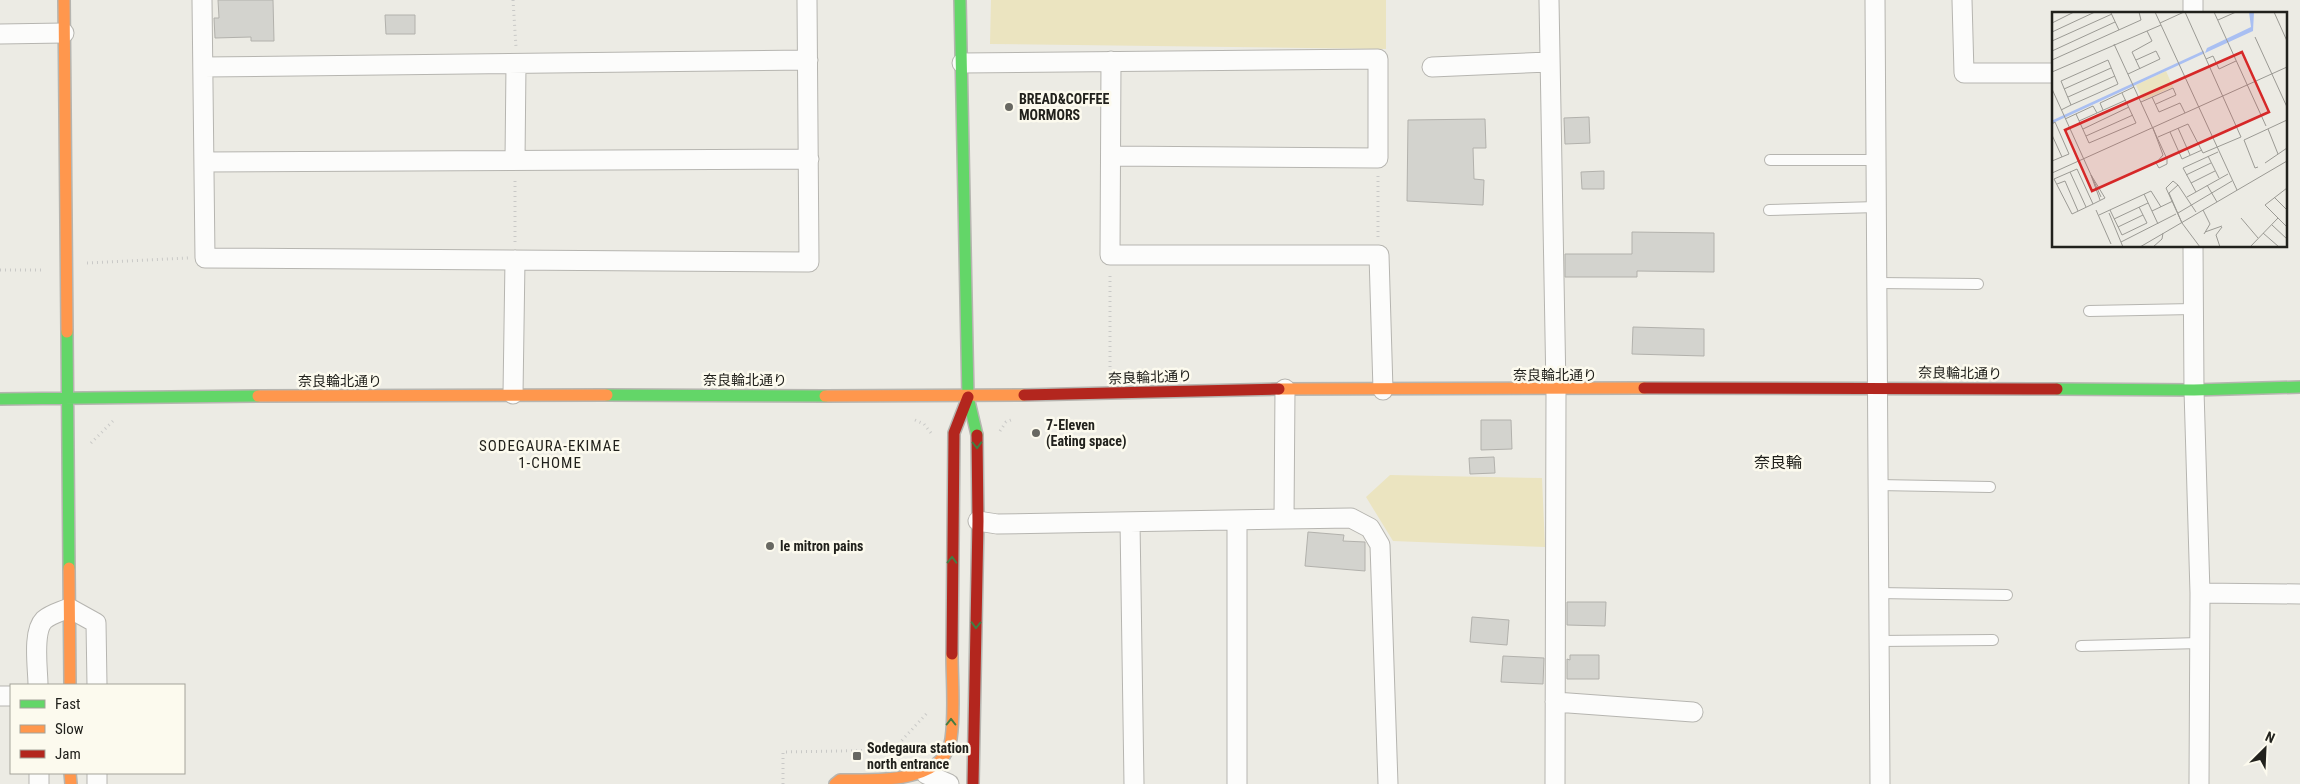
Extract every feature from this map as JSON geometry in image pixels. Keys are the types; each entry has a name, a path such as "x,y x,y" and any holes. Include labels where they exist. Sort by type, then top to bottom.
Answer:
{"street":[{"path":"64,0 70,684"},
{"path":"202,0 205,258 809,262 807,0"},
{"path":"960,0 968,397 977,434 978,521 973,784"},
{"path":"1549,0 1556,390 1555,784"},
{"path":"1875,0 1880,784"},
{"path":"1962,0 1964,74 2052,73"},
{"path":"0,34 64,33"},
{"path":"962,63 1378,59 1378,158 1110,156"},
{"path":"203,67 808,60"},
{"path":"1111,61 1110,255 1378,255 1383,390"},
{"path":"1432,67 1549,62"},
{"path":"516,64 516,160"},
{"path":"204,162 809,160"},
{"path":"2193,248 2194,390 2200,593 2199,784"},
{"path":"513,394 515,260"},
{"name":"奈良輪北通り","path":"0,399 513,394 968,397 1285,389 1556,390 1878,387 2194,390 2300,387"},
{"path":"1284,519 1285,389"},
{"path":"835,784 840,780 904,780 926,774 942,761 951,740 954,433 968,397"},
{"path":"978,521 997,524 1351,518 1370,528 1380,545 1388,784"},
{"path":"1237,784 1238,520"},
{"path":"1130,522 1134,784"},
{"path":"2200,593 2300,594"},
{"path":"38,684 37,635 42,622 50,616 69,608"},
{"path":"69,608 96,624 96,684"},
{"path":"1554,702 1693,712"},
{"path":"926,774 949,784"}],"lane":[{"path":"1770,160 1877,160"},
{"path":"1769,210 1877,208"},
{"path":"1878,283 1978,284"},
{"path":"2089,311 2194,309"},
{"path":"1878,485 1990,487"},
{"path":"1878,593 2007,595"},
{"path":"1878,641 1993,640"},
{"path":"2081,646 2200,643"}],"path":[{"path":"513,0 516,64"},
{"path":"1378,158 1378,255"},
{"path":"515,260 516,160"},
{"path":"1110,255 1110,393"},
{"path":"84,263 205,258"},
{"path":"0,270 49,270"},
{"path":"86,448 119,415"},
{"path":"907,417 924,424 931,432 931,442"},
{"path":"998,435 1006,422 1013,418"},
{"path":"784,784 783,752 893,750 933,706"}],"shaded area":[{"path":"991,0 1386,0 1386,49 990,44"},
{"path":"1390,475 1542,478 1545,547 1393,541 1366,497"}],"building":[{"path":"218,0 273,0 274,41 251,41 251,37 215,38 214,18 219,18"},
{"path":"385,15 415,15 415,34 386,34"},
{"path":"1589,117 1590,143 1565,144 1564,118"},
{"path":"1485,119 1486,148 1473,148 1474,179 1484,180 1483,205 1407,201 1408,120"},
{"path":"1604,171 1604,189 1582,189 1581,172"},
{"path":"1632,232 1714,233 1714,272 1637,271 1637,277 1565,277 1565,254 1632,254"},
{"path":"1633,327 1704,329 1704,356 1632,354"},
{"path":"1481,420 1511,420 1512,449 1481,450"},
{"path":"1494,457 1495,473 1470,474 1469,458"},
{"path":"1308,532 1344,535 1343,541 1365,542 1365,571 1305,566"},
{"path":"1567,602 1606,602 1605,626 1567,625"},
{"path":"1472,617 1509,620 1507,645 1470,642"},
{"path":"1570,655 1599,655 1599,679 1567,679 1567,659 1570,660"},
{"path":"1503,656 1544,658 1543,684 1501,682"}],"traffic: fast":[{"path":"960,0 968,397 977,435"},
{"path":"67,332 69,568"},
{"path":"2057,389 2194,390 2300,387"},
{"path":"607,395 825,396"},
{"path":"0,399 258,396"}],"traffic: slow":[{"path":"64,0 67,332"},
{"path":"1279,389 1644,388"},
{"path":"258,396 607,395"},
{"path":"825,396 1024,395"},
{"path":"69,568 70,684"},
{"path":"835,784 840,780 889,779 922,772 936,764 946,754 952,728 952,654"},
{"path":"70,774 71,784"}],"traffic: jam":[{"path":"1644,388 2057,389"},
{"path":"1024,395 1279,389"},
{"path":"952,654 954,433 968,397"},
{"path":"973,784 978,521 977,435"}],"place":[{"name":"BREAD&COFFEE MORMORS","path":"1009,107"},
{"name":"7-Eleven (Eating space)","path":"1036,433"},
{"name":"le mitron pains","path":"770,546"},
{"name":"Sodegaura station north entrance","path":"857,756"}],"district":[{"name":"SODEGAURA-EKIMAE 1-CHOME","path":"550,454"},
{"name":"奈良輪","path":"1778,462"}]}
